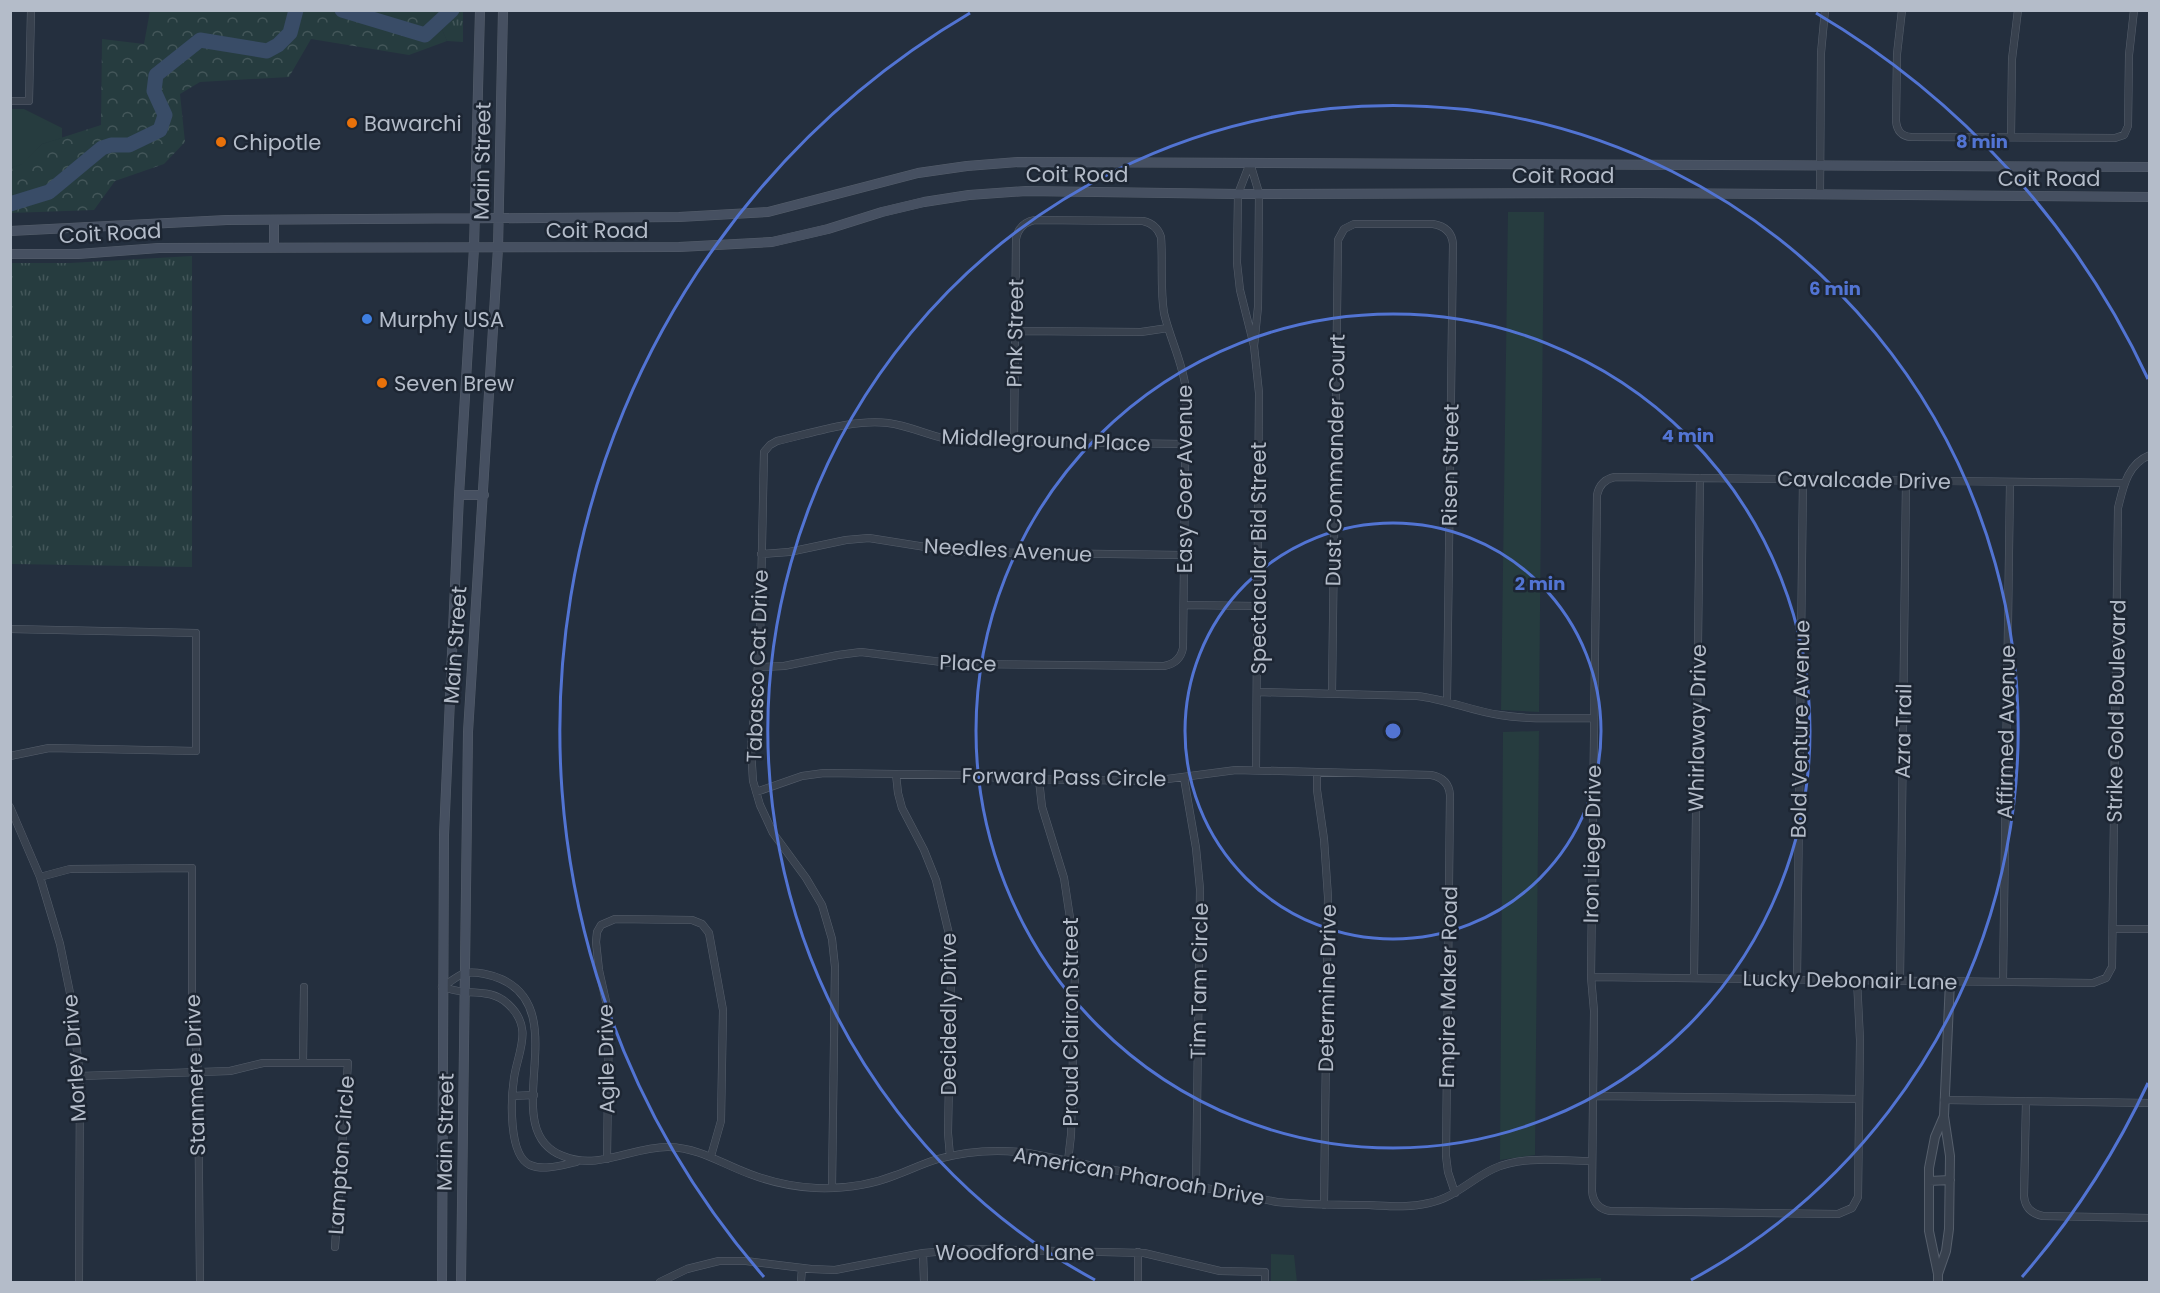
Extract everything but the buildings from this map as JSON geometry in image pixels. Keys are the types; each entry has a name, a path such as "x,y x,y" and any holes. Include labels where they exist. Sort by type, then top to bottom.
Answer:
{"main road":[{"name":"Main Street","path":"442,1282 442,987 447,732 474,248 480,10"},
{"name":"Main Street","path":"461,1282 468,732 498,248 503,10"},
{"name":"Coit Road","path":"10,231 274,220 679,217 768,212 918,173 998,164 2150,167"},
{"name":"Coit Road","path":"10,254 86,253 159,248 679,248 772,242 913,205 980,194 1026,191 1238,194 2150,197"},
{"path":"274,220 274,247"},
{"path":"459,495 484,495"},
{"path":"447,732 468,732"}],"street":[{"path":"10,101 29,101 31,10"},
{"path":"1820,195 1821,52 1825,10"},
{"path":"1902,10 1896,67 1896,121 1900,133 1911,137 2115,138 2124,135 2128,126 2129,55 2134,10"},
{"path":"2011,137 2012,59 2018,10"},
{"name":"Spectacular Bid Street","path":"1250,163 1259,193 1258,308 1254,346"},
{"name":"Spectacular Bid Street","path":"1250,163 1238,194 1238,277 1254,346 1259,393 1256,770"},
{"name":"Pink Street","path":"1014,442 1016,239 1023,225 1035,220 1143,221 1156,228"},
{"name":"Dust Commander Court","path":"1332,694 1338,242 1340,234 1357,223 1433,224 1442,226 1448,231"},
{"name":"Easy Goer Avenue","path":"1156,228 1161,237 1162,294 1168,328 1185,378 1183,648 1177,661"},
{"name":"Risen Street","path":"1447,701 1453,244 1448,231"},
{"path":"1015,331 1142,332 1168,328"},
{"name":"Middleground Place","path":"767,447 777,441 873,422 898,425 951,440 1186,444"},
{"name":"Tabasco Cat Drive","path":"767,447 763,458 759,667 751,749 756,792 762,812 772,833 816,893 826,915 832,939 835,967 832,1188"},
{"name":"Strike Gold Boulevard","path":"2107,977 2112,967 2113,929 2118,508 2124,483 2137,463 2150,455"},
{"name":"Cavalcade Drive","path":"1604,482 1614,477 2124,483"},
{"name":"Whirlaway Drive","path":"1694,978 1700,478"},
{"name":"Bold Venture Avenue","path":"1797,979 1803,479"},
{"name":"Azra Trail","path":"1900,981 1906,481"},
{"name":"Iron Liege Drive","path":"1604,482 1597,495 1591,977 1594,1011 1592,1195 1599,1206 1610,1211 1838,1214 1846,1212 1854,1206 1858,1197 1859,1099"},
{"name":"Affirmed Avenue","path":"2003,982 2010,482"},
{"name":"Needles Avenue","path":"761,554 789,552 846,540 869,538 957,552 1184,555"},
{"path":"1184,605 1258,606"},
{"path":"10,629 196,633 196,752 49,748 10,756"},
{"name":"Place","path":"759,667 784,666 861,652 958,664 1164,666 1177,661"},
{"path":"1257,692 1417,696 1510,717 1594,718"},
{"name":"Forward Pass Circle","path":"756,792 802,776 818,774 968,775 1039,780 1152,781 1221,771 1256,770 1433,775 1444,781"},
{"name":"Determine Drive","path":"1317,772 1317,799 1325,846 1328,904 1324,1205"},
{"name":"Decidedly Drive","path":"896,774 902,808 924,850 936,880 949,934 951,976 948,1132 950,1156"},
{"name":"Tim Tam Circle","path":"1184,778 1199,868 1196,1185"},
{"name":"Proud Clairon Street","path":"1039,780 1042,807 1064,878 1073,938 1075,971 1071,1135 1068,1161"},
{"name":"Empire Maker Road","path":"1444,781 1449,788 1450,795 1446,1156 1455,1194"},
{"name":"Morley Drive","path":"10,807 40,876 60,944 70,993 80,1076 79,1282"},
{"name":"Stanmere Drive","path":"40,876 70,869 192,868 192,1002 198,1072 200,1282"},
{"name":"Agile Drive","path":"607,1159 609,1015 599,970 596,942 597,932 601,925 615,919 692,920 704,926 709,935 723,1010 722,1121 711,1156"},
{"path":"2113,929 2150,929"},
{"path":"442,987 465,974"},
{"name":"American Pharoah Drive","path":"465,974 484,974 501,979 516,988 528,1003 535,1024 534,1120 541,1139 557,1154 581,1161"},
{"name":"Lucky Debonair Lane","path":"1591,977 2095,983 2107,977"},
{"path":"1593,1096 1859,1099 1860,1040 1857,980"},
{"path":"1938,1278 1948,1237 1949,1138 1944,1116 1944,1100 1950,981"},
{"path":"80,1076 230,1071 263,1063 303,1063 304,987"},
{"name":"American Pharoah Drive","path":"442,987 465,992 483,992 500,998 518,1018 523,1033 523,1043 514,1075 512,1116 516,1146 525,1161 534,1166 552,1167 607,1159 664,1147 688,1149 711,1156 768,1181 804,1187 832,1188 876,1182 950,1156 1003,1151 1028,1153 1267,1200 1324,1205 1420,1205 1455,1194 1484,1174 1508,1164 1532,1160 1593,1161"},
{"name":"Lampton Circle","path":"303,1063 348,1063 335,1246"},
{"path":"512,1096 534,1095"},
{"path":"1944,1100 2150,1103"},
{"path":"2026,1101 2024,1196 2026,1206 2031,1211 2043,1216 2150,1218"},
{"path":"1938,1278 1929,1231 1929,1181 1932,1149 1944,1116"},
{"path":"1929,1181 1950,1180"},
{"name":"Woodford Lane","path":"660,1282 687,1269 719,1261 845,1269 923,1253 974,1249 1138,1252 1159,1255 1220,1271 1265,1272 1265,1282"},
{"path":"1138,1252 1138,1282"},
{"path":"923,1253 924,1282"},
{"path":"801,1282 802,1268"}],"green space":[{"path":"150,11 434,11 447,41 409,55 311,39 289,77 200,82 180,94 185,142 164,164 115,181 94,210 11,213 11,168 22,163 42,144 101,125 102,39 144,44"},
{"path":"434,11 463,11 463,42 447,41"},
{"path":"11,109 24,109 62,128 62,138 42,144 22,164 11,168"},
{"path":"1508,212 1544,212 1539,712 1501,710"},
{"path":"192,256 192,567 11,564 11,263 70,263"},
{"path":"1539,731 1535,1155 1500,1160 1503,732"},
{"path":"1271,1254 1294,1255 1297,1282 1271,1282"},
{"path":"1601,1278 1601,1282 1468,1282"}],"waterway":[{"path":"10,204 49,192 102,148 111,145 129,145 160,130 165,115 154,91 156,75 200,40 267,51 278,45 290,33 296,10"},
{"path":"342,10 425,35 452,10"}],"place":[{"name":"Bawarchi","path":"352,123"},
{"name":"Chipotle","path":"221,142"},
{"name":"Murphy USA","path":"367,319"},
{"name":"Seven Brew","path":"382,383"}]}
